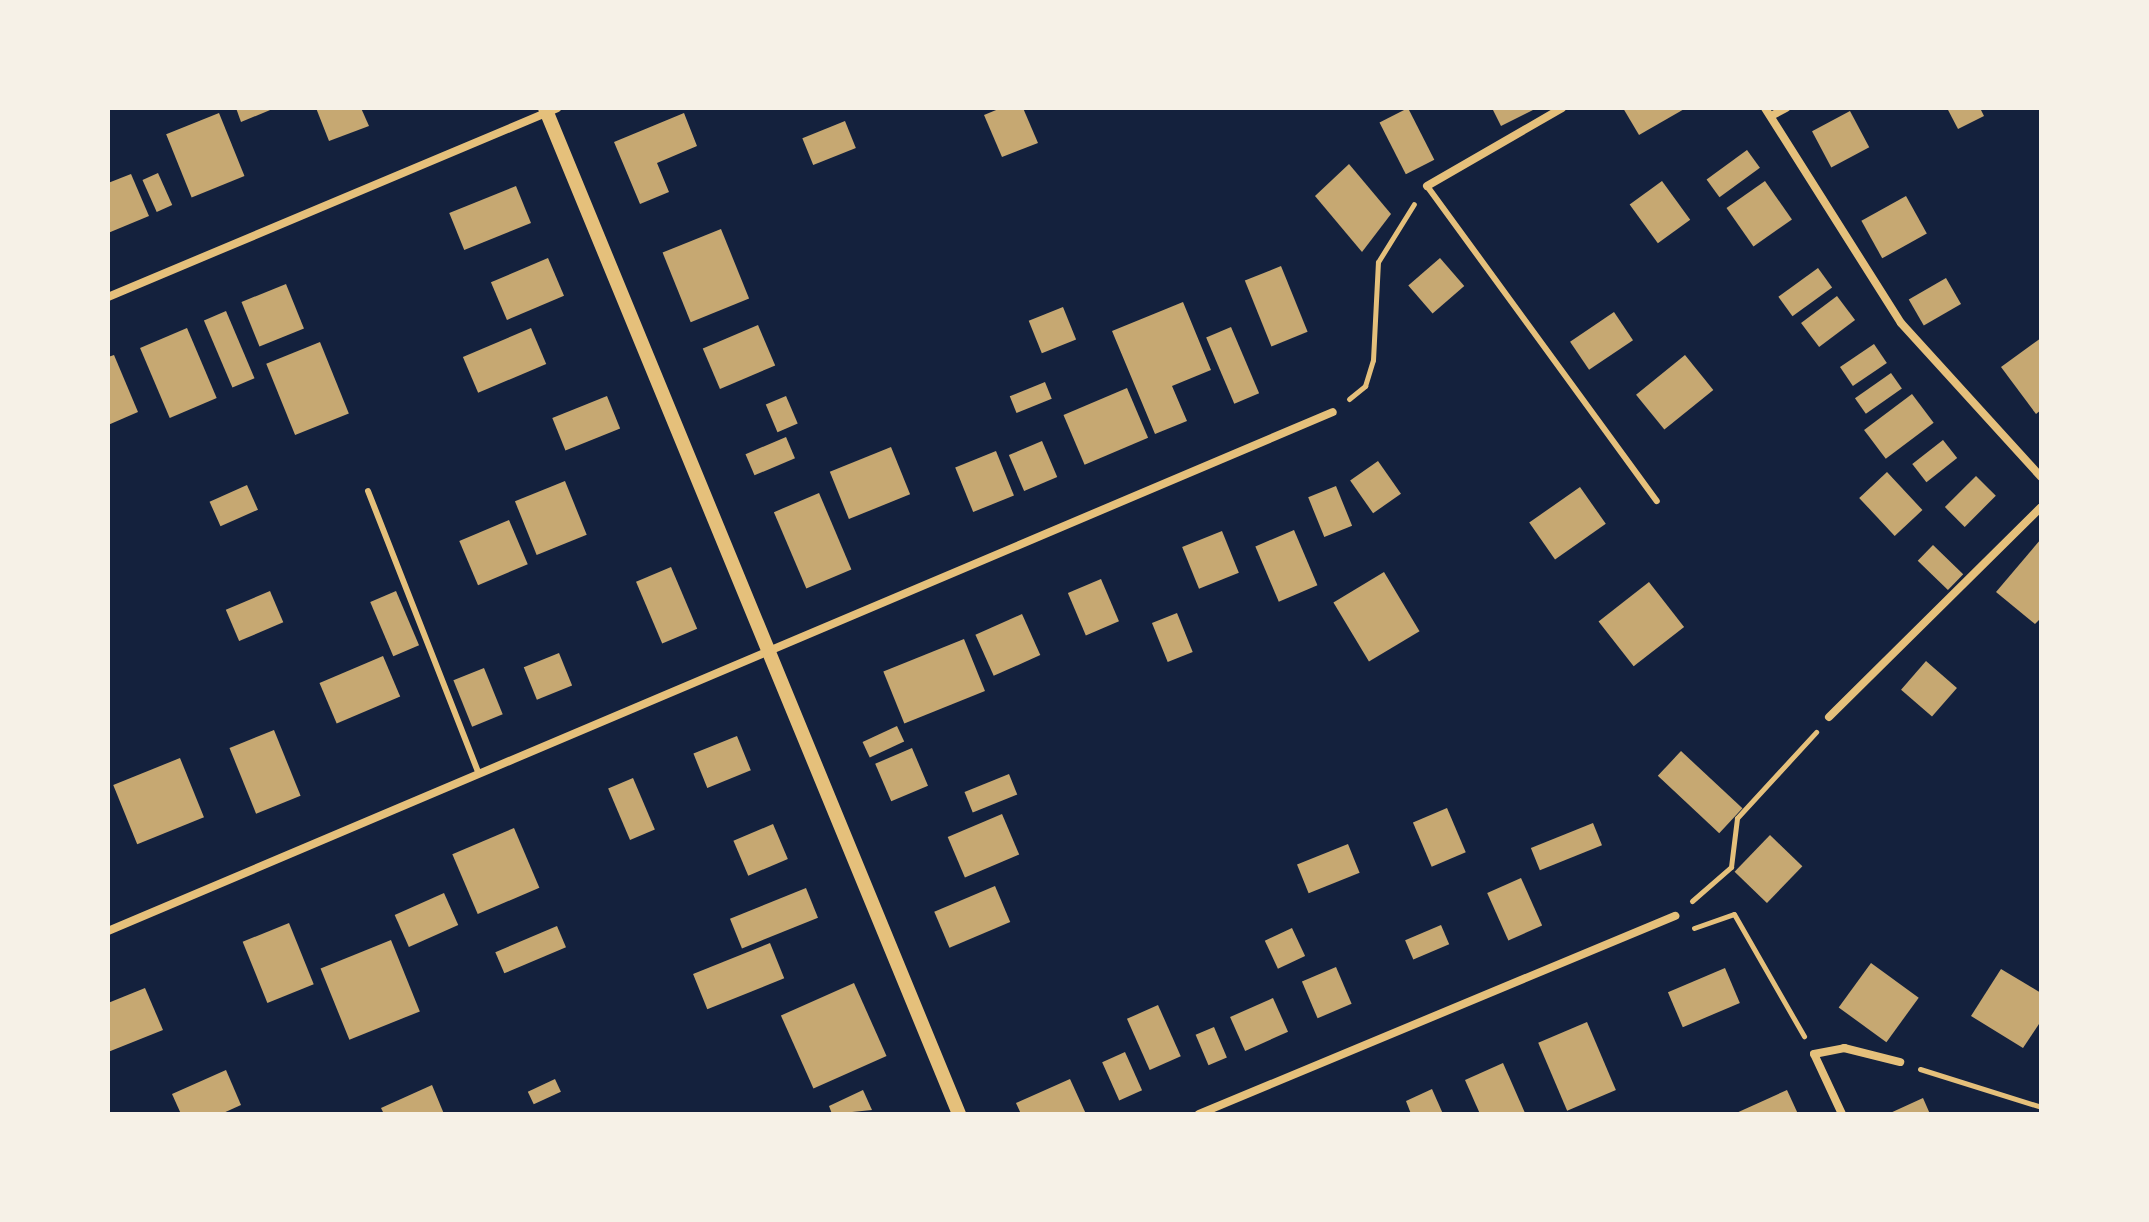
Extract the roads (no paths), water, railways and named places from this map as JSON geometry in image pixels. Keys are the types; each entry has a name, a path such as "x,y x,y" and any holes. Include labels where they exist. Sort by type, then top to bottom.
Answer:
{"street":[{"path":"1427,186 1562,108"},
{"path":"1786,108 1768,112 1901,323 2041,477"},
{"path":"108,297 550,109 959,1114"},
{"path":"108,931 1333,412"},
{"path":"1829,717 2041,507"},
{"path":"1199,1114 1675,916"},
{"path":"1842,1114 1814,1054 1844,1048 1900,1062"}],"lane":[{"path":"1427,186 1657,501"},
{"path":"368,491 479,774"}]}
